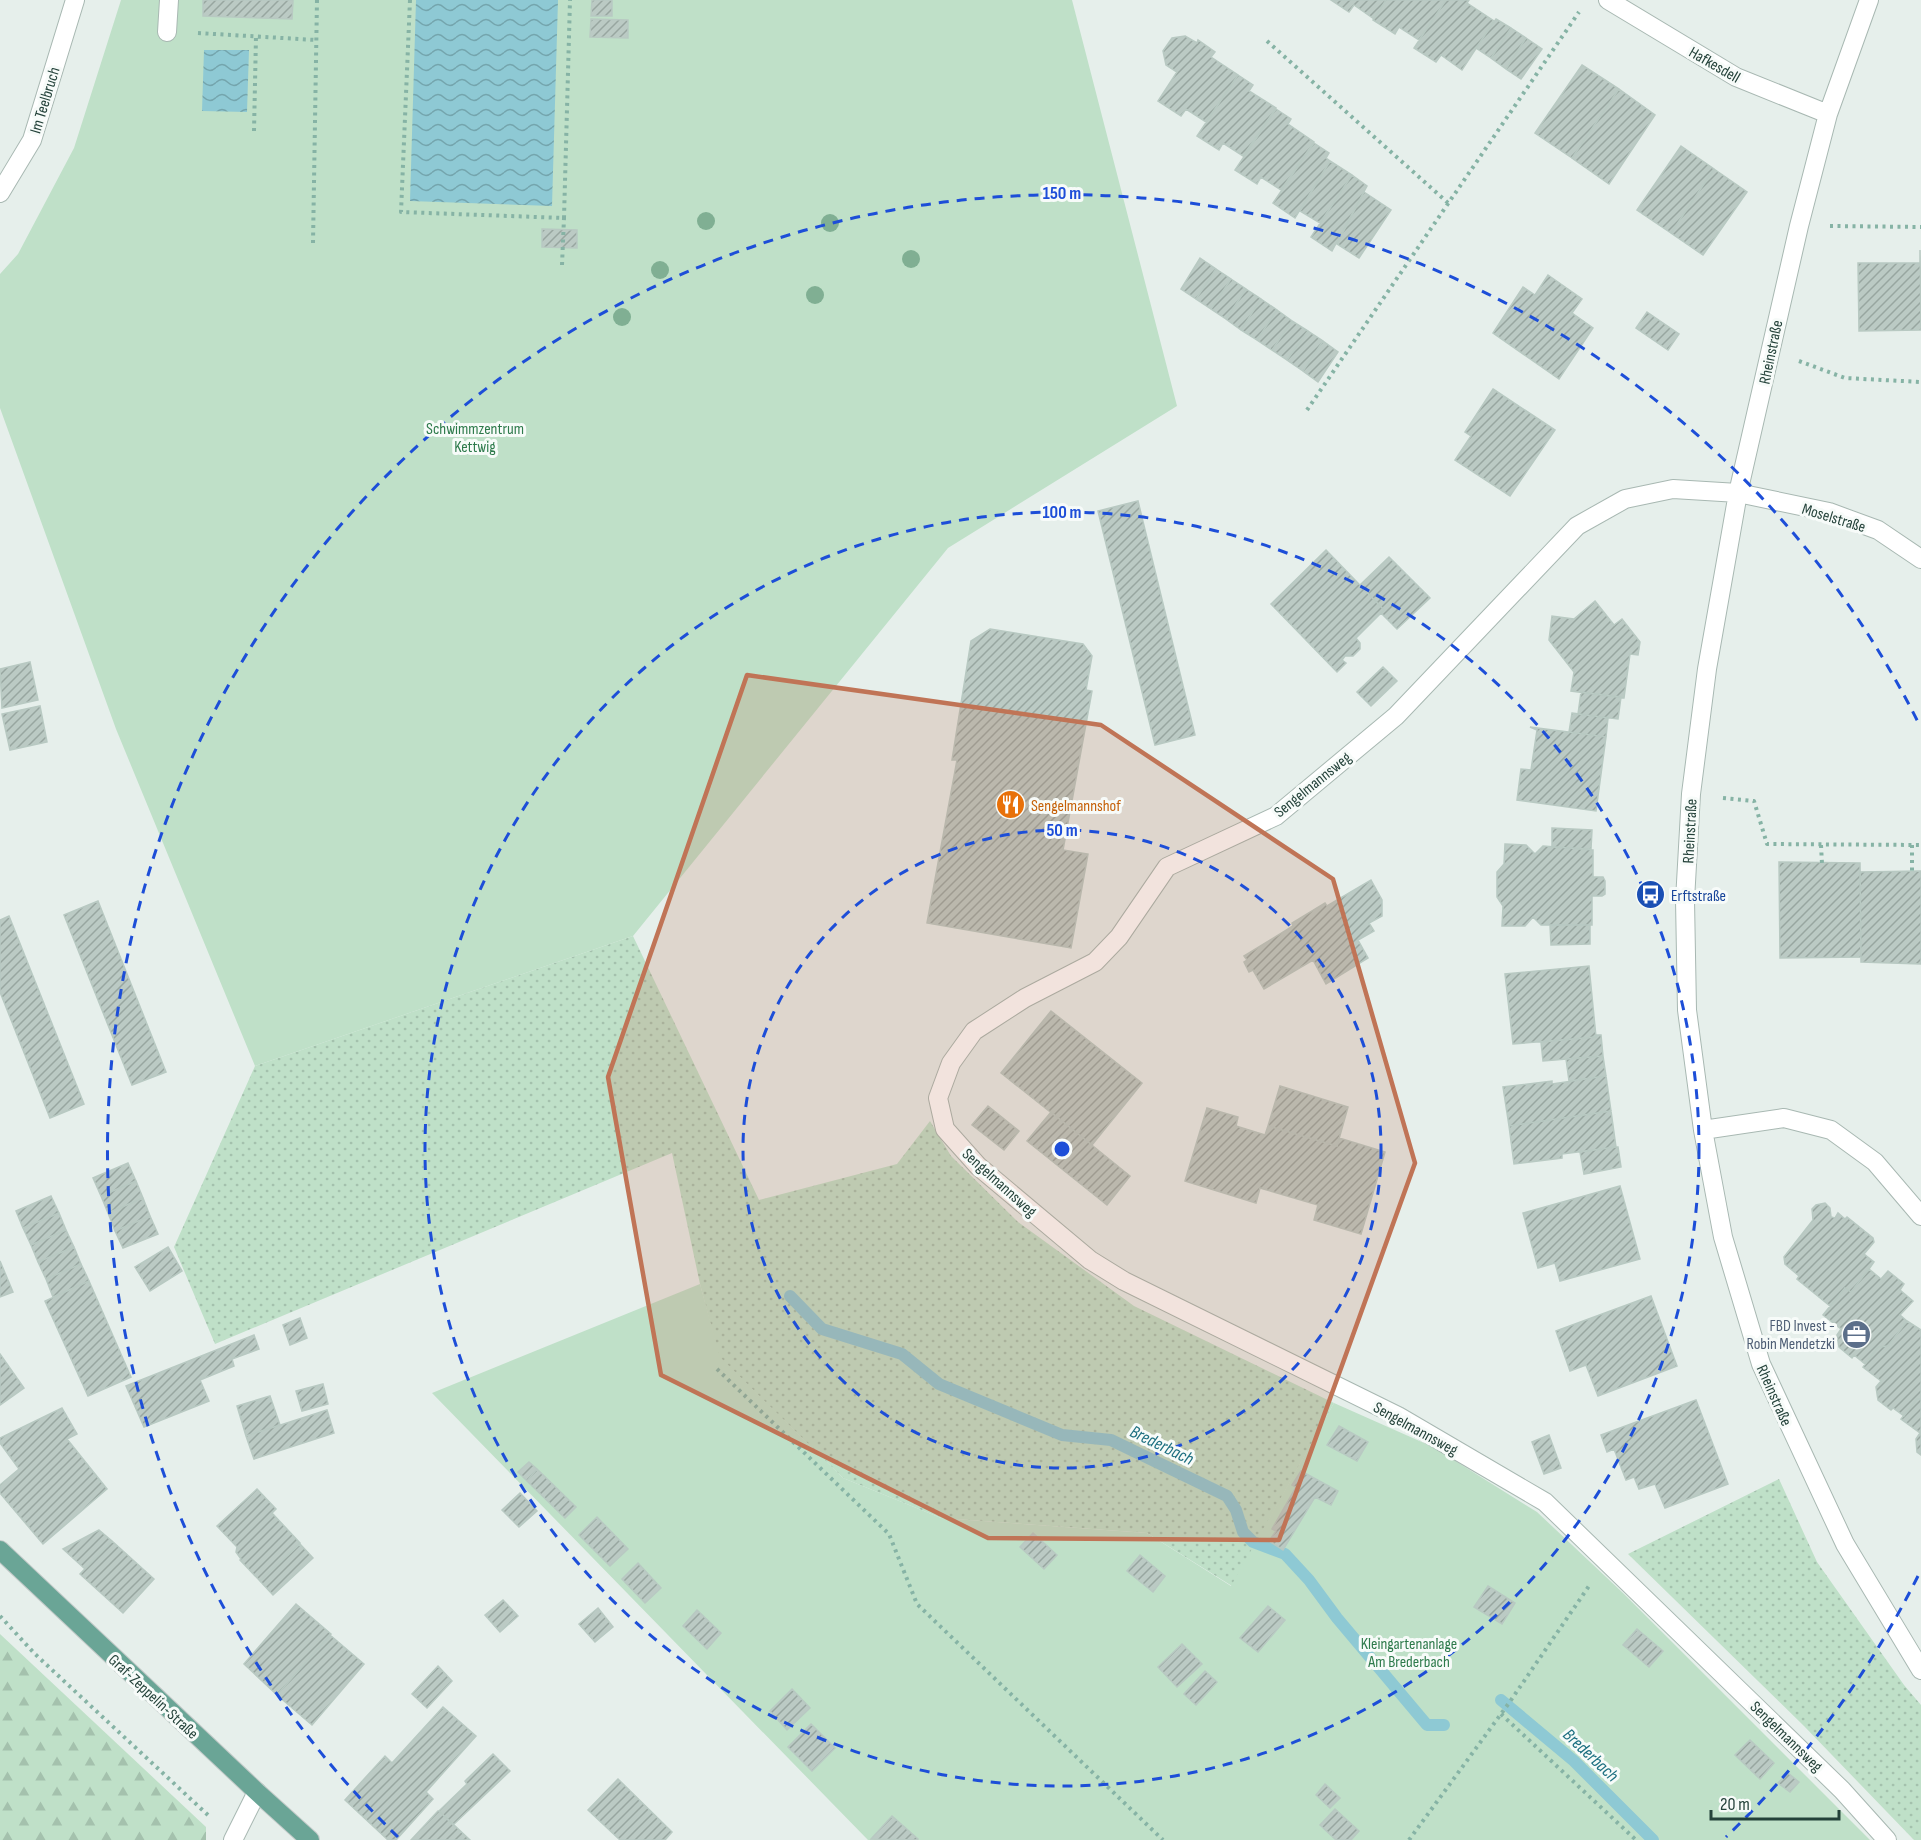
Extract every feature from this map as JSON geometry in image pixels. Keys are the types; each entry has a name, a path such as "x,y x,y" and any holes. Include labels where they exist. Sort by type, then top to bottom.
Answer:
{"main road":[{"name":"Graf-Zeppelin-Straße","path":"0,1550 256,1792 310,1840"}],"street":[{"name":"Im Teelbruch","path":"0,193 32,140 75,0"},
{"path":"167,32 169,0"},
{"name":"Hafkesdell","path":"1608,0 1736,77 1828,114"},
{"name":"Rheinstraße","path":"1869,0 1828,114 1799,226 1738,493 1707,669 1690,794 1685,900 1687,1010 1703,1130 1723,1238 1761,1364 1845,1544 1921,1670"},
{"name":"Sengelmannsweg","path":"1738,493 1673,489 1625,499 1577,526 1396,716 1276,816 1167,867 1119,937 1095,962 1025,999 974,1031 951,1063 938,1098 945,1129 978,1166 1090,1260 1124,1281 1398,1416 1545,1502 1842,1790 1887,1840"},
{"name":"Moselstraße","path":"1738,493 1829,512 1878,531 1921,559"},
{"path":"1703,1130 1784,1118 1831,1130 1875,1162 1921,1216"},
{"path":"233,1839 256,1792"}],"path":[{"path":"313,243 317,0"},
{"path":"410,0 401,212 564,218"},
{"path":"562,265 570,0"},
{"path":"1307,410 1580,10"},
{"path":"167,32 316,40"},
{"path":"254,130 256,36"},
{"path":"1267,41 1448,203"},
{"path":"1799,226 1921,227"},
{"path":"1770,351 1845,378 1921,382"},
{"path":"1690,794 1754,801 1767,844 1921,845"},
{"path":"1821,845 1822,864"},
{"path":"1912,845 1912,872"},
{"path":"717,1369 889,1534 916,1604 1162,1840"},
{"path":"1409,1840 1509,1703 1579,1600"},
{"path":"0,1616 35,1654 233,1839"},
{"path":"1502,1712 1636,1840"}],"highlighted area":[{"path":"747,675 1101,725 1333,879 1415,1163 1279,1540 988,1538 661,1375 608,1077"}],"green space":[{"name":"Schwimmzentrum Kettwig","path":"121,0 1072,0 1177,406 948,548 633,936 255,1066 116,729 0,408 0,274 18,254 74,148"},
{"path":"633,936 759,1200 897,1164 930,1121 951,1156 1018,1222 1134,1306 1334,1403 1232,1586 1147,1533 941,1518 843,1478 719,1357 700,1284 672,1153 215,1344 174,1247 255,1066"},
{"name":"Kleingartenanlage Am Brederbach","path":"700,1284 720,1357 843,1478 941,1518 1147,1533 1231,1586 1334,1403 1433,1447 1537,1512 1623,1593 1870,1840 868,1840 432,1393"},
{"path":"1779,1479 1817,1562 1904,1685 1921,1705 1921,1840 1914,1840 1804,1726 1628,1554"},
{"path":"0,1634 206,1827 206,1840 0,1840"}],"water":[{"path":"416,0 558,0 552,206 410,201"},
{"path":"204,50 249,50 247,112 202,111"}],"building":[{"path":"203,0 293,0 292,19 203,16"},
{"path":"592,0 612,0 612,16 591,16"},
{"path":"1331,0 1386,0 1374,19 1354,5 1349,12"},
{"path":"1386,0 1446,0 1419,40 1399,27 1395,34 1373,20"},
{"path":"1446,0 1469,0 1467,3 1494,21 1462,70 1441,55 1436,62 1414,48"},
{"path":"591,19 628,20 628,38 590,37"},
{"path":"1496,19 1511,28 1491,58 1476,48"},
{"path":"1511,28 1526,38 1506,69 1491,58"},
{"path":"1185,36 1197,43 1198,40 1215,52 1211,57 1238,75 1206,122 1186,109 1181,116 1158,101 1177,72 1166,65 1163,51 1172,38"},
{"path":"1526,38 1542,49 1521,79 1506,69"},
{"path":"1582,65 1619,89 1572,158 1535,133"},
{"path":"1238,75 1253,85 1249,91 1276,108 1243,156 1223,143 1219,150 1197,136"},
{"path":"1619,89 1655,115 1609,184 1572,158"},
{"path":"1276,109 1291,119 1288,124 1314,142 1281,190 1261,177 1257,184 1235,170"},
{"path":"1314,143 1329,153 1326,158 1330,161 1295,218 1273,203"},
{"path":"1681,146 1714,169 1671,233 1637,210"},
{"path":"1330,161 1352,175 1320,223 1300,211"},
{"path":"1714,169 1747,192 1703,255 1671,233"},
{"path":"1352,175 1367,186 1332,251 1311,237"},
{"path":"1364,192 1391,210 1359,258 1337,244"},
{"path":"542,229 577,230 577,248 542,247"},
{"path":"1920,250 1921,330 1859,331 1858,263 1920,263"},
{"path":"1200,258 1216,269 1196,299 1181,289"},
{"path":"1216,269 1231,279 1211,309 1196,299"},
{"path":"1548,275 1582,299 1572,313 1593,328 1559,379 1493,333 1523,287 1535,295"},
{"path":"1231,279 1246,289 1226,319 1211,309"},
{"path":"1246,289 1261,299 1241,330 1226,319"},
{"path":"1261,299 1277,310 1257,340 1241,330"},
{"path":"1277,310 1292,321 1272,350 1257,340"},
{"path":"1647,312 1679,334 1668,350 1636,328"},
{"path":"1292,321 1308,331 1287,360 1272,350"},
{"path":"1308,331 1323,341 1303,371 1287,360"},
{"path":"1323,341 1338,352 1318,382 1303,371"},
{"path":"1493,389 1555,430 1510,496 1455,460 1471,436 1465,432"},
{"path":"1138,501 1195,735 1155,745 1098,511"},
{"path":"1326,550 1384,610 1356,638 1360,643 1360,649 1353,656 1345,656 1342,660 1346,663 1337,672 1271,604"},
{"path":"1389,557 1430,598 1397,629 1381,613 1384,610 1360,585"},
{"path":"1595,601 1614,625 1622,619 1640,642 1638,655 1630,654 1624,698 1571,691 1574,672 1549,640 1552,616 1574,619"},
{"name":"Sengelmannshof","path":"990,629 1083,644 1092,656 1086,690 1092,691 1063,850 1088,854 1071,948 927,923 957,760 952,760 971,641"},
{"path":"30,662 38,700 2,708 0,669"},
{"path":"1383,667 1397,681 1371,706 1357,692"},
{"path":"1581,692 1621,697 1618,719 1578,714"},
{"path":"40,706 47,742 10,750 2,714"},
{"path":"1572,713 1608,718 1606,737 1569,732"},
{"path":"1530,727 1606,737 1596,811 1517,800 1521,769 1531,770 1537,730"},
{"path":"1552,828 1592,830 1591,849 1552,847"},
{"path":"1505,844 1526,845 1535,854 1543,846 1593,850 1593,877 1603,877 1605,894 1592,896 1592,925 1541,925 1533,917 1525,926 1502,926 1503,906 1497,897 1497,872 1504,864"},
{"path":"1779,862 1860,863 1861,957 1780,958"},
{"path":"1921,871 1921,964 1861,962 1860,872"},
{"path":"1371,880 1382,900 1382,916 1369,923 1374,931 1358,940 1368,958 1326,984 1313,960 1264,989 1253,970 1249,972 1244,956 1325,903 1327,906"},
{"path":"98,901 166,1072 132,1085 64,915"},
{"path":"9,916 84,1104 50,1118 0,992 0,920"},
{"path":"1550,925 1590,925 1590,944 1551,945"},
{"path":"1589,966 1596,1037 1513,1044 1505,974"},
{"path":"1051,1011 1142,1083 1092,1145 1001,1073"},
{"path":"1596,1035 1601,1035 1603,1056 1543,1061 1541,1042 1596,1037"},
{"path":"1603,1056 1606,1076 1569,1081 1566,1059"},
{"path":"1606,1076 1611,1111 1509,1126 1503,1087 1552,1081 1552,1084"},
{"path":"1280,1086 1348,1107 1337,1146 1268,1126"},
{"path":"988,1106 1019,1131 1004,1150 972,1125"},
{"path":"1207,1108 1238,1117 1236,1126 1265,1135 1268,1126 1337,1146 1339,1138 1385,1152 1361,1234 1314,1220 1318,1205 1260,1188 1256,1203 1185,1181"},
{"path":"1611,1111 1616,1147 1562,1154 1562,1158 1514,1164 1509,1126"},
{"path":"1051,1112 1130,1176 1107,1205 1027,1141"},
{"path":"1618,1147 1621,1167 1584,1174 1580,1152"},
{"path":"128,1163 136,1181 101,1196 93,1178"},
{"path":"136,1181 143,1198 108,1213 101,1196"},
{"path":"1620,1186 1640,1259 1560,1281 1555,1263 1538,1268 1523,1213"},
{"path":"51,1196 59,1213 23,1228 16,1211"},
{"path":"143,1198 150,1216 115,1231 108,1213"},
{"path":"1825,1203 1830,1208 1831,1217 1835,1218 1838,1213 1845,1219 1847,1217 1873,1238 1874,1242 1864,1254 1874,1262 1851,1292 1845,1288 1830,1306 1797,1279 1799,1276 1785,1264 1784,1257 1813,1220 1812,1209 1816,1205"},
{"path":"59,1213 66,1230 31,1245 23,1228"},
{"path":"150,1216 158,1234 123,1248 115,1231"},
{"path":"66,1230 74,1247 38,1262 31,1245"},
{"path":"74,1247 81,1264 46,1279 38,1262"},
{"path":"168,1247 182,1271 150,1291 135,1267"},
{"path":"0,1261 13,1292 0,1297"},
{"path":"81,1264 89,1281 53,1297 46,1279"},
{"path":"1869,1269 1881,1279 1888,1271 1904,1284 1900,1290 1913,1301 1900,1315 1907,1321 1888,1346 1878,1347 1865,1364 1854,1355 1852,1358 1839,1347 1837,1335 1841,1329 1823,1315 1845,1288 1851,1292"},
{"path":"89,1281 131,1377 88,1396 45,1301"},
{"path":"1651,1296 1677,1366 1598,1396 1586,1365 1570,1371 1556,1331"},
{"path":"300,1318 307,1338 290,1345 283,1325"},
{"path":"1907,1321 1921,1330 1921,1399 1917,1399 1904,1416 1878,1400 1876,1387 1881,1381 1863,1367 1878,1347 1888,1346"},
{"path":"254,1335 259,1349 232,1359 234,1366 200,1380 209,1401 144,1427 126,1386"},
{"path":"0,1354 24,1388 0,1405"},
{"path":"323,1384 328,1404 302,1411 296,1391"},
{"path":"270,1396 280,1425 246,1436 237,1406"},
{"path":"1917,1399 1921,1399 1921,1455 1917,1452 1916,1439 1920,1433 1901,1419"},
{"path":"1696,1400 1728,1484 1665,1508 1655,1484 1639,1489 1634,1477 1626,1480 1614,1449 1607,1452 1601,1435"},
{"path":"62,1408 77,1434 67,1439 107,1489 43,1544 0,1493 0,1485 19,1469 0,1443 0,1438"},
{"path":"327,1410 334,1433 254,1459 246,1436"},
{"path":"1339,1426 1368,1442 1357,1461 1327,1445"},
{"path":"1549,1435 1561,1468 1544,1474 1532,1442"},
{"path":"529,1462 537,1469 527,1481 518,1472"},
{"path":"537,1469 576,1507 565,1518 527,1481"},
{"path":"1301,1471 1338,1491 1331,1505 1315,1497 1283,1550 1269,1541 1276,1531 1272,1529 1296,1487 1292,1485"},
{"path":"257,1489 276,1509 272,1513 300,1543 260,1581 240,1560 236,1552 237,1547 217,1526"},
{"path":"520,1493 537,1511 519,1527 502,1510"},
{"path":"597,1517 628,1549 610,1566 579,1535"},
{"path":"99,1530 112,1541 85,1569 63,1549"},
{"path":"1033,1533 1057,1555 1044,1569 1020,1547"},
{"path":"112,1541 154,1579 123,1613 80,1574"},
{"path":"300,1544 313,1558 273,1595 260,1581"},
{"path":"1140,1555 1165,1576 1153,1592 1127,1571"},
{"path":"638,1563 661,1588 645,1603 622,1579"},
{"path":"1488,1586 1515,1603 1502,1624 1474,1607"},
{"path":"503,1600 518,1616 500,1632 485,1615"},
{"path":"296,1604 331,1634 277,1695 244,1664"},
{"path":"1268,1606 1285,1620 1258,1652 1240,1638"},
{"path":"598,1608 613,1627 595,1642 579,1624"},
{"path":"697,1610 721,1633 707,1649 683,1626"},
{"path":"1637,1629 1663,1651 1649,1667 1623,1645"},
{"path":"330,1635 364,1664 312,1725 277,1695"},
{"path":"1182,1644 1202,1664 1177,1687 1158,1667"},
{"path":"438,1666 452,1681 427,1708 412,1694"},
{"path":"1205,1671 1217,1682 1196,1705 1184,1694"},
{"path":"792,1689 810,1708 787,1730 770,1711"},
{"path":"443,1707 476,1736 426,1792 433,1799 396,1840 388,1840 345,1800 385,1756 392,1763"},
{"path":"811,1724 835,1748 812,1771 788,1747"},
{"path":"1750,1740 1774,1763 1760,1779 1735,1755"},
{"path":"493,1754 510,1771 453,1825 439,1811"},
{"path":"1788,1773 1799,1782 1790,1792 1778,1783"},
{"path":"618,1779 672,1832 665,1840 620,1840 588,1810"},
{"path":"1325,1784 1340,1798 1330,1808 1316,1795"},
{"path":"1335,1809 1359,1831 1351,1840 1336,1840 1320,1825"},
{"path":"439,1811 470,1840 411,1840"},
{"path":"892,1816 918,1839 871,1839"}],"waterway":[{"name":"Brederbach","path":"790,1296 822,1329 902,1354 939,1384 1062,1435 1111,1440 1227,1496 1236,1510 1243,1532 1253,1542 1285,1554 1309,1580 1337,1618 1427,1725 1444,1725"},
{"name":"Brederbach","path":"1501,1700 1574,1761 1653,1840"}],"place":[{"name":"Sengelmannshof","path":"1010,805"},
{"name":"Erftstraße","path":"1650,895"},
{"name":"FBD Invest - Robin Mendetzki","path":"1856,1334"}]}
